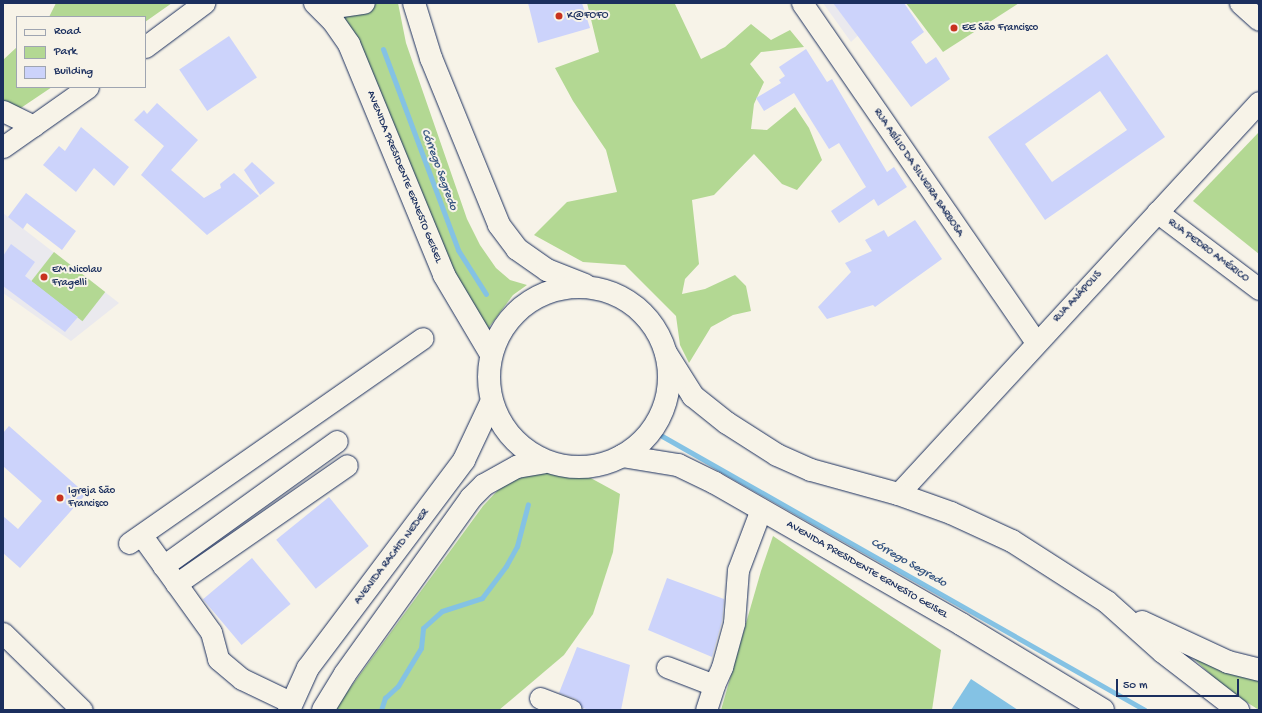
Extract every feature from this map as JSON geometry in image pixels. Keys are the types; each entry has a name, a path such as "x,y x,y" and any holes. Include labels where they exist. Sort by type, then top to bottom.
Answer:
{"main road":[{"name":"AVENIDA PRESIDENTE ERNESTO GEISEL","path":"315,3 333,21 349,44 444,275 491,354"},
{"path":"320,3 335,7 364,3"},
{"path":"414,3 431,58 499,225 517,249 547,270 586,286 608,290 628,300 639,309 658,332 666,353 693,396 727,423 777,455 811,470 898,494 951,513 1012,541 1107,602 1164,634 1228,662 1259,670"},
{"path":"586,286 545,292 511,316 491,354 491,403 502,428 521,448 544,462 575,468 607,464 637,447 659,420 669,387 666,353"},
{"name":"AVENIDA RACHID NEDER","path":"291,706 308,668 464,460 491,403"},
{"name":"AVENIDA PRESIDENTE ERNESTO GEISEL","path":"622,456 678,465 761,509 1090,704 1103,710"},
{"path":"323,710 345,674 471,498 484,485 517,467 544,462"},
{"path":"1107,602 1163,652 1238,710"}],"street":[{"path":"146,46 204,3"},
{"path":"185,18 218,3"},
{"name":"RUA ABÍLIO DA SILVEIRA BARBOSA","path":"802,3 1036,342"},
{"path":"1240,3 1259,20"},
{"path":"3,147 87,88"},
{"name":"RUA ANÁPOLIS","path":"898,494 1036,342 1259,102"},
{"path":"3,111 34,126"},
{"name":"RUA PEDRO AMÉRICO","path":"1157,212 1259,289"},
{"path":"291,706 242,679 218,659 211,632 163,566 135,539 423,338"},
{"path":"163,566 337,442"},
{"path":"176,584 347,465"},
{"path":"706,710 714,685 722,668 734,623 738,570 761,509"},
{"path":"3,633 82,710"},
{"path":"668,667 714,685"},
{"path":"540,698 572,710"}],"shaded area":[{"path":"823,3 902,3 869,25 851,42"},
{"name":"EM Nicolau Fragelli","path":"3,213 119,303 71,341 3,293"}],"green space":[{"path":"56,3 172,3 146,21 146,16 50,16"},
{"path":"378,3 398,3 406,43 467,219 480,245 496,268 510,280 527,285 513,295 484,334 452,271 375,78 340,13 362,11"},
{"path":"587,3 675,4 701,59 725,47 751,24 771,40 790,30 804,47 761,52 750,64 764,82 754,104 751,129 767,130 795,107 809,128 822,160 797,190 782,184 754,154 714,195 692,200 699,264 685,279 682,294 705,289 735,275 746,286 751,311 733,315 711,327 689,363 680,345 676,316 625,265 583,262 534,235 567,202 617,192 606,150 573,101 555,68 599,52"},
{"name":"EE São Francisco","path":"906,3 1019,3 943,52"},
{"path":"16,48 16,88 51,88 3,120 3,60"},
{"path":"1259,132 1259,254 1193,201"},
{"path":"54,252 105,292 82,321 31,281"},
{"path":"529,470 587,476 620,494 613,552 593,614 564,655 499,710 334,710 483,506 498,490"},
{"path":"773,536 941,650 932,710 721,710 761,571"},
{"path":"1192,657 1259,679 1259,710 1226,689"}],"water":[{"path":"971,679 1018,710 951,710"}],"building":[{"name":"K@FOFO","path":"528,3 582,3 590,28 538,43"},
{"path":"833,3 904,3 924,32 911,42 926,64 936,57 950,79 911,107"},
{"path":"229,36 257,77 207,111 179,70"},
{"path":"806,49 827,82 832,79 887,172 894,167 907,187 878,206 874,199 839,223 831,211 866,187 839,143 829,149 794,93 764,111 756,98 781,83 779,80 785,76 779,67"},
{"path":"1107,54 1165,137 1045,220 988,137","holes":["1100,91 1127,130 1052,182 1025,144"]},
{"path":"157,103 198,140 171,170 204,198 221,188 220,184 234,173 259,196 207,235 141,175 164,146 134,120 144,110 147,114"},
{"path":"81,127 129,167 114,186 94,168 76,192 43,165 59,146 65,151"},
{"path":"252,162 275,183 260,195 244,170"},
{"path":"26,193 76,231 62,250 27,223 23,229 8,217"},
{"path":"915,220 942,259 875,307 873,305 827,319 818,307 851,272 845,263 872,251 865,240 884,230 888,237"},
{"path":"11,244 35,262 25,276 78,317 65,332 3,286 3,256"},
{"name":"Igreja São Francisco","path":"9,426 86,494 20,568 3,553 3,516 18,529 42,501 3,466 3,433"},
{"path":"329,497 369,546 316,589 276,540"},
{"path":"252,558 291,604 242,645 203,599"},
{"path":"667,578 724,599 722,621 712,657 648,630"},
{"path":"577,647 630,665 621,710 589,710 583,708 576,699 559,693"}],"waterway":[{"name":"Córrego Segredo","path":"383,49 458,250 486,294"},
{"name":"Córrego Segredo","path":"662,436 1145,710"},
{"path":"381,710 385,698 398,686 421,648 423,628 442,611 482,598 506,566 517,546 528,504"}],"place":[{"name":"K@FOFO","path":"559,16"},
{"name":"EE São Francisco","path":"954,28"},
{"name":"EM Nicolau Fragelli","path":"44,277"},
{"name":"Igreja São Francisco","path":"60,498"}]}
